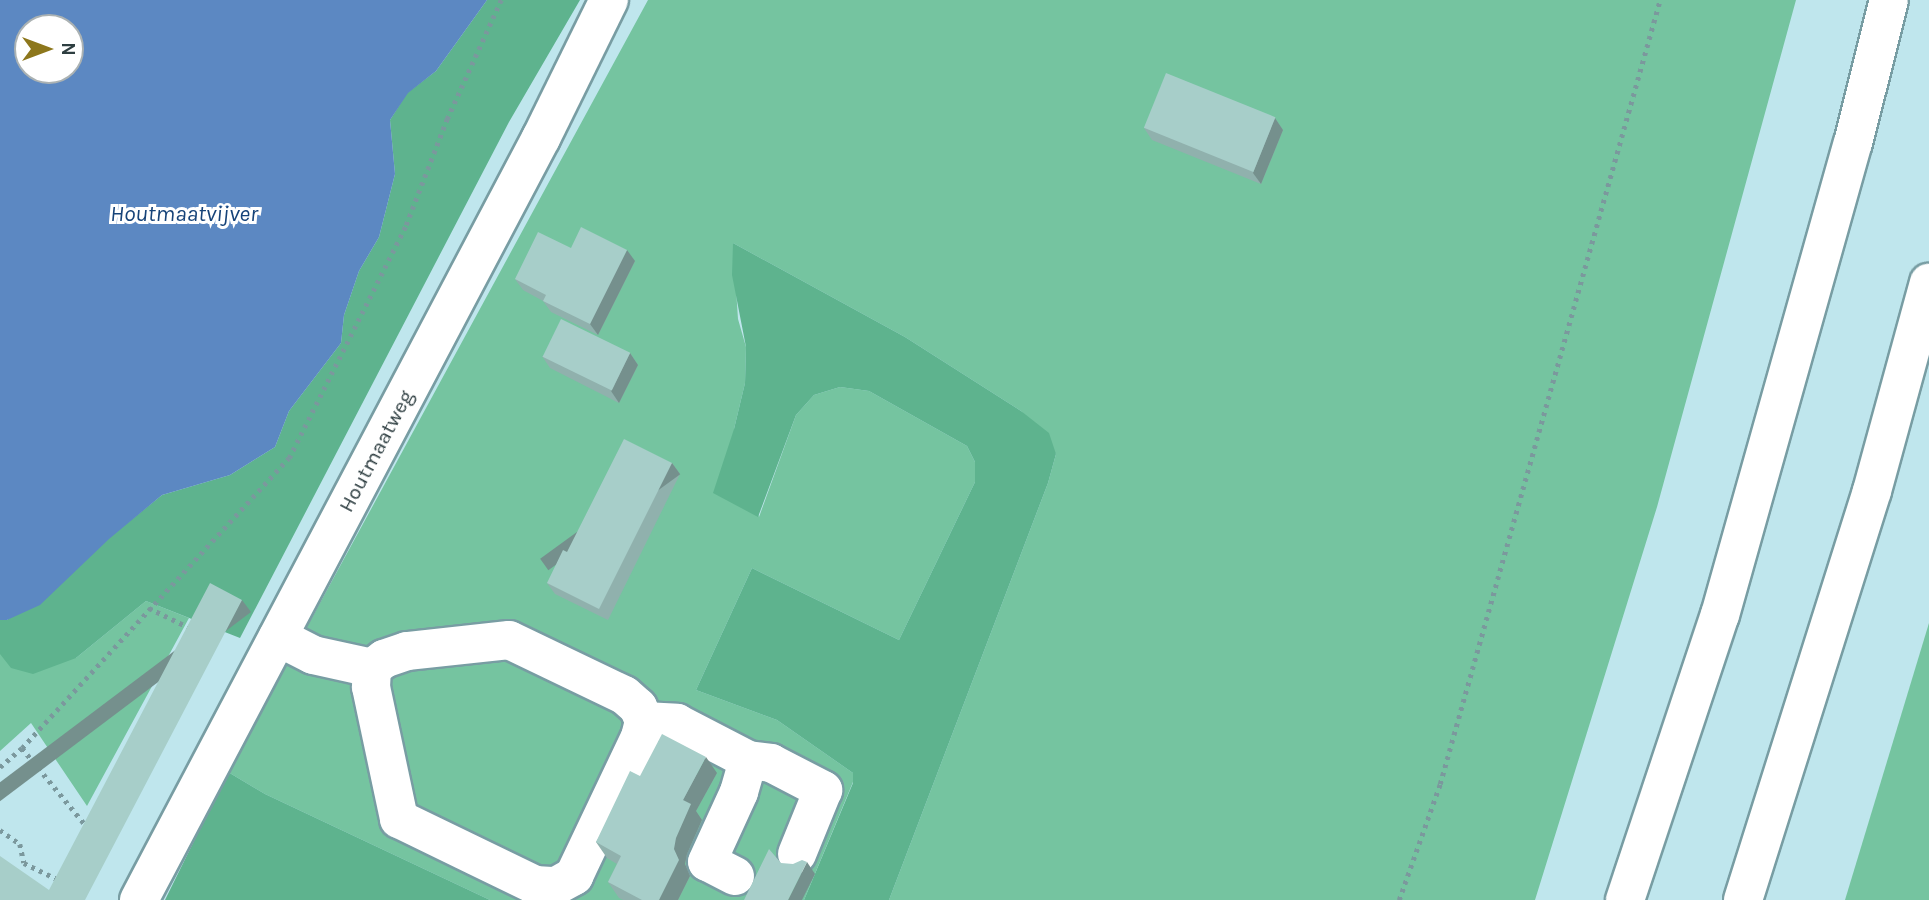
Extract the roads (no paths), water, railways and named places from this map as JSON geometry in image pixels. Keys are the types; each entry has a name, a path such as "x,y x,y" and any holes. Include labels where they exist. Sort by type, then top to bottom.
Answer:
{"main road":[{"name":"Houtmaatweg","path":"138,900 534,150 609,0"},
{"path":"1625,900 1720,615 1853,143 1889,0"},
{"path":"1744,900 1872,491 1929,283"},
{"path":"278,637 313,655 372,668"},
{"path":"509,640 624,695 638,707 644,721 574,876 570,893 535,885 399,819 370,687 372,668 384,659 407,651 509,640"},
{"path":"644,721 677,723 748,760 771,763 823,790 797,854"},
{"path":"735,876 707,862 739,792 748,760"}],"water":[{"name":"Houtmaatvijver","path":"0,0 487,0 436,71 408,93 390,120 395,174 379,237 359,271 344,315 341,343 289,411 275,447 230,475 162,495 109,539 40,605 7,620 0,620"}]}
